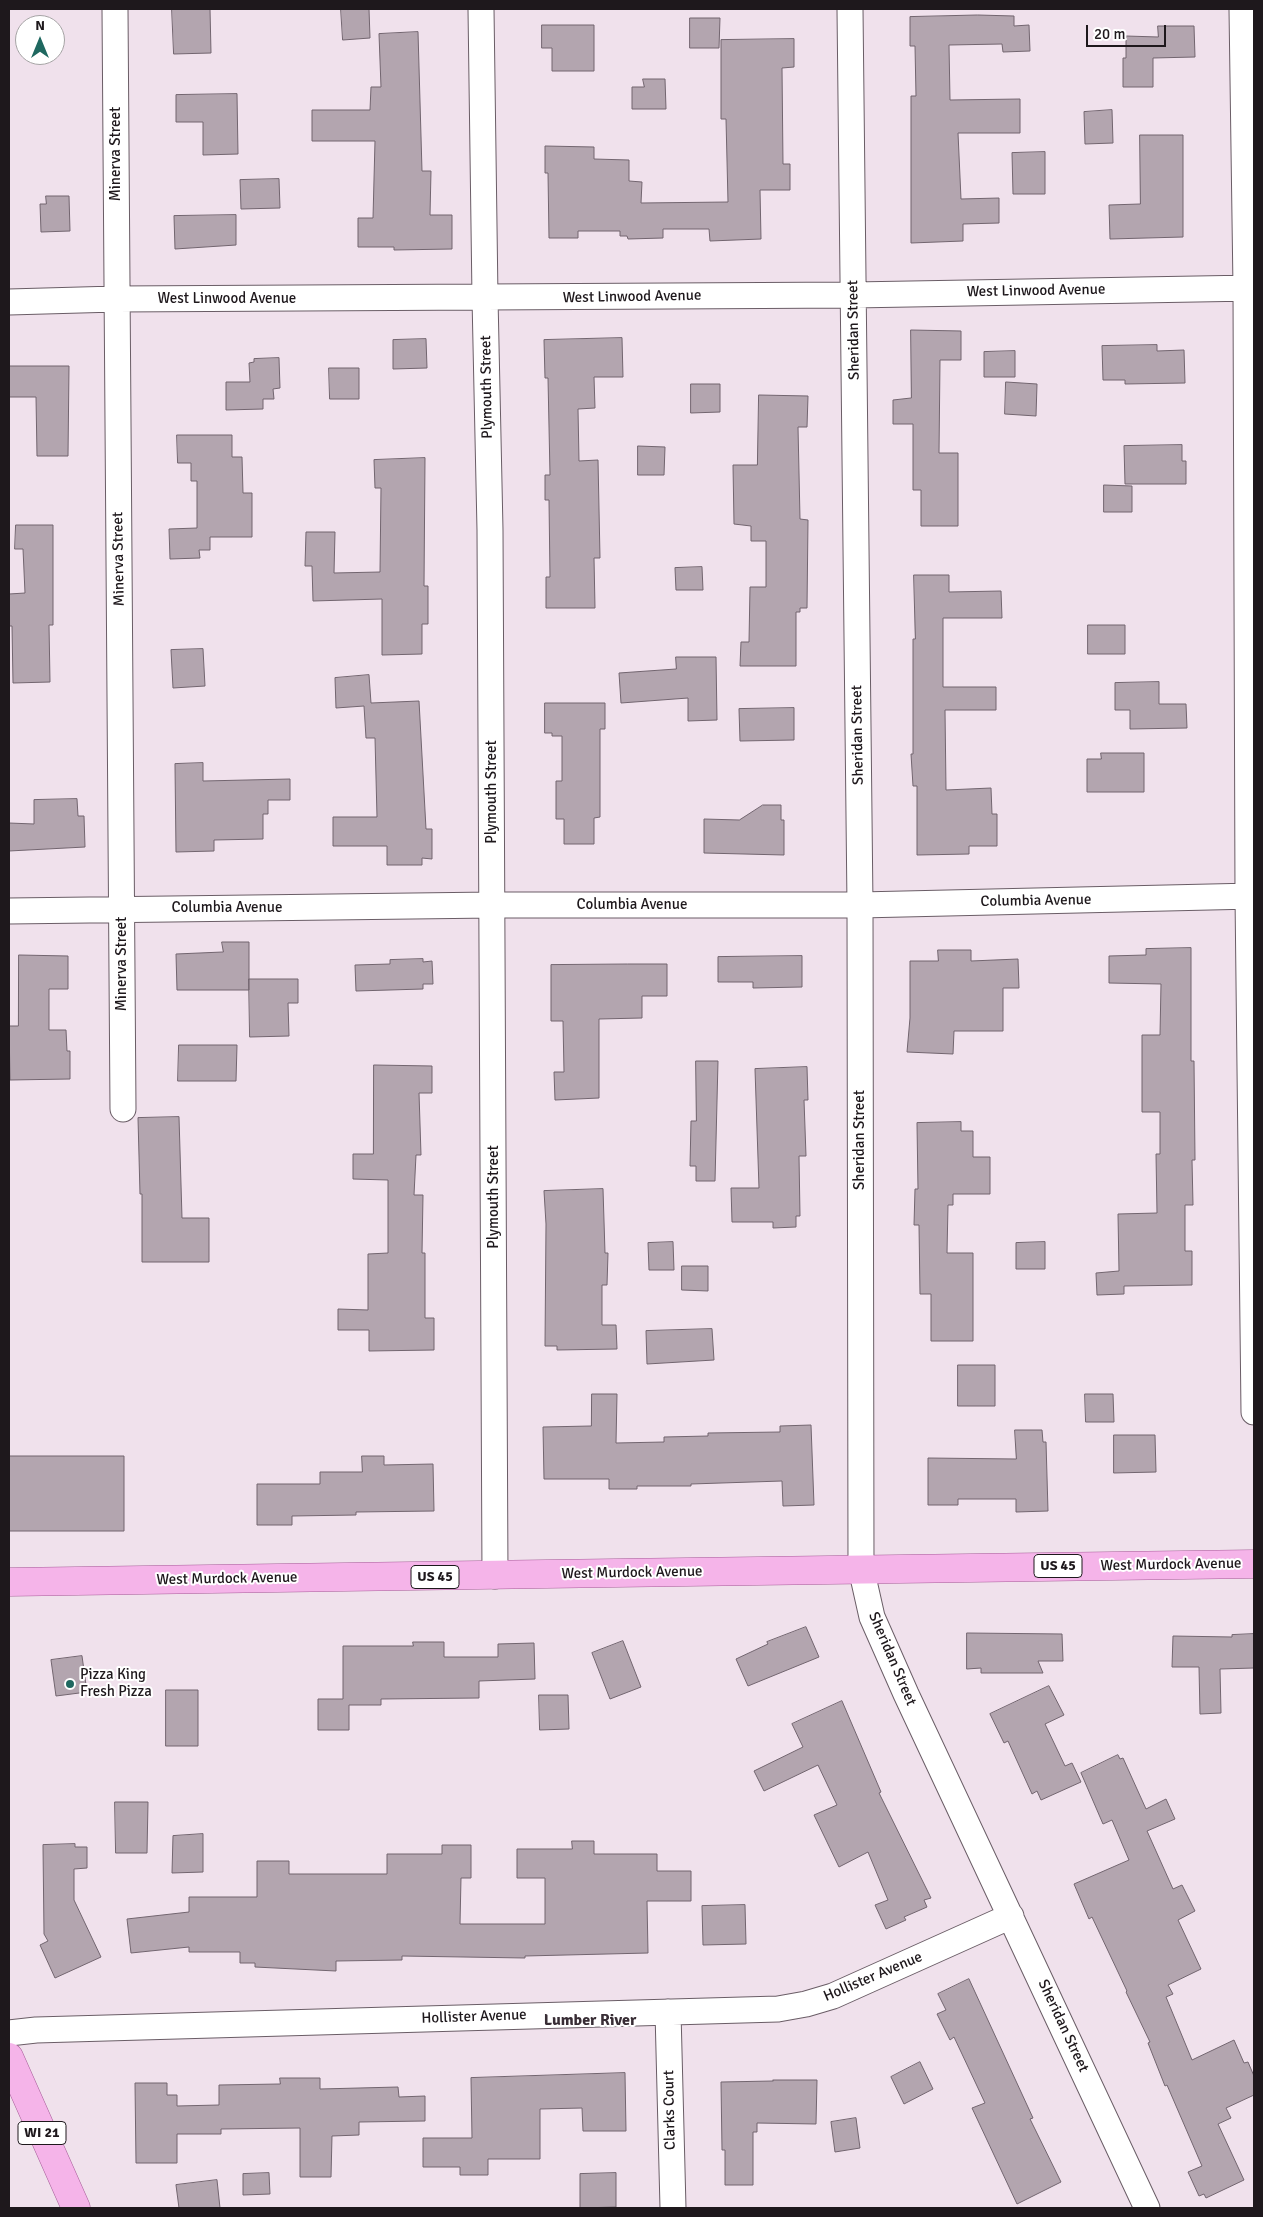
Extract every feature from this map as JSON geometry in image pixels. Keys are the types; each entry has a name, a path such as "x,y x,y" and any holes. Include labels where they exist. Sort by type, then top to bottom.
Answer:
{"main road":[{"name":"West Murdock Avenue","path":"9,1582 495,1576 861,1568 1254,1564"},
{"name":"WI 21","path":"9,2057 76,2208"}],"street":[{"name":"Minerva Street","path":"115,9 123,1109"},
{"name":"Plymouth Street","path":"481,9 490,530 495,1576"},
{"name":"Sheridan Street","path":"850,9 860,905 861,1568 872,1617 906,1694 1148,2208"},
{"path":"1242,9 1250,288 1254,1412"},
{"name":"West Linwood Avenue","path":"9,302 116,299 485,298 1250,288"},
{"name":"Columbia Avenue","path":"9,911 493,905 860,905 1251,896"},
{"name":"Hollister Avenue","path":"9,2033 36,2030 778,2009 806,2004 832,1996 1011,1916"},
{"name":"Clarks Court","path":"668,2012 673,2208"}],"building":[{"path":"172,9 210,9 211,53 174,54"},
{"path":"341,9 369,9 370,38 343,40"},
{"path":"1014,16 1014,26 1029,25 1030,51 1003,52 1002,44 949,45 950,100 1020,99 1020,133 958,133 961,199 999,198 999,223 963,224 963,241 911,243 911,96 916,96 915,46 910,46 910,17"},
{"path":"690,18 720,18 719,48 690,48"},
{"path":"542,25 594,25 594,71 552,71 552,48 542,48"},
{"path":"1158,26 1194,26 1195,57 1153,58 1153,87 1123,87 1123,58 1126,58 1126,36 1158,37"},
{"path":"418,32 422,171 431,171 430,215 452,215 452,249 394,250 394,247 358,247 358,218 373,218 375,141 312,141 312,110 370,110 371,87 381,87 379,34"},
{"path":"794,39 794,67 782,68 783,164 790,164 790,190 760,190 761,239 710,241 709,229 663,229 663,238 628,239 627,236 620,236 620,231 578,231 578,238 549,238 548,173 545,173 545,146 594,147 594,159 629,160 629,181 642,182 641,203 728,202 726,119 721,119 721,40"},
{"path":"643,79 665,79 666,109 632,109 632,87 644,87"},
{"path":"237,94 238,154 203,155 203,122 176,122 176,95"},
{"path":"1112,110 1113,143 1085,144 1084,112"},
{"path":"1140,135 1183,135 1183,237 1110,239 1109,205 1140,204"},
{"path":"1045,152 1045,194 1013,194 1012,153"},
{"path":"279,179 280,208 241,209 240,180"},
{"path":"46,196 69,196 70,231 41,232 40,204 46,204"},
{"path":"236,215 236,245 175,249 174,216"},
{"path":"911,330 961,331 961,360 940,360 939,453 958,453 958,526 921,526 921,490 913,490 913,424 893,424 893,400 911,398"},
{"path":"622,338 623,377 594,377 595,408 578,409 579,461 598,460 600,558 594,558 595,608 546,608 546,577 550,577 549,500 545,500 545,475 550,475 548,378 545,378 544,340"},
{"path":"426,339 427,368 393,369 393,340"},
{"path":"1157,345 1157,351 1184,350 1185,383 1125,384 1125,380 1103,380 1102,346"},
{"path":"1015,351 1015,377 984,377 984,352"},
{"path":"279,358 280,388 273,389 274,399 263,399 263,409 226,410 226,382 250,382 249,363 254,362 254,359"},
{"path":"9,366 69,366 68,456 37,456 36,397 9,397"},
{"path":"329,368 359,368 359,399 330,399"},
{"path":"1006,382 1037,384 1036,416 1005,414"},
{"path":"691,384 720,384 720,412 691,413"},
{"path":"759,395 808,396 807,427 798,427 800,519 808,520 807,608 800,608 800,612 796,612 796,666 740,666 741,642 749,642 750,587 766,587 766,541 751,541 751,526 734,524 733,465 757,465"},
{"path":"177,435 232,435 232,457 242,457 243,493 252,493 252,537 210,537 210,550 199,550 200,558 170,559 169,529 197,528 197,481 191,481 191,463 178,463"},
{"path":"1182,445 1182,461 1186,461 1186,484 1125,484 1124,446"},
{"path":"638,446 665,447 664,475 638,475"},
{"path":"425,458 424,586 428,586 428,624 422,624 422,654 382,655 382,599 313,601 312,566 305,566 306,532 335,532 334,573 380,572 381,488 375,488 374,460"},
{"path":"1104,485 1132,486 1132,512 1104,512"},
{"path":"16,525 53,525 53,625 49,625 50,682 13,683 12,626 9,626 9,594 25,593 23,549 15,549"},
{"path":"702,567 703,590 676,590 675,568"},
{"path":"914,575 949,575 949,592 1001,591 1002,618 943,618 943,687 996,687 996,710 945,710 946,790 991,788 992,814 997,814 997,846 969,846 969,854 917,855 917,786 913,786 911,754 913,754 913,639 915,639"},
{"path":"1088,625 1125,625 1125,654 1088,654"},
{"path":"203,649 205,686 173,688 171,650"},
{"path":"676,657 716,657 717,720 688,721 688,698 621,703 619,673 676,669"},
{"path":"369,675 371,703 419,701 426,829 432,829 432,859 422,858 422,865 387,865 387,846 333,846 333,817 377,817 375,738 366,738 364,706 336,708 335,678"},
{"path":"1159,682 1159,704 1186,704 1187,728 1130,729 1130,710 1115,710 1115,683"},
{"path":"545,703 605,703 605,729 600,729 600,817 594,818 594,844 564,844 564,819 556,819 556,781 562,781 562,736 552,736 552,733 545,733"},
{"path":"794,708 794,740 740,741 739,709"},
{"path":"1101,753 1144,753 1144,792 1087,792 1087,759 1101,759"},
{"path":"203,763 203,781 290,779 290,800 268,800 268,814 263,814 263,839 214,840 214,851 176,852 175,764"},
{"path":"77,799 78,816 84,816 85,847 9,851 9,823 34,824 34,800"},
{"path":"763,805 781,805 781,820 784,820 784,855 704,853 704,819 739,820"},
{"path":"222,942 249,942 249,990 177,990 176,954 223,952"},
{"path":"1191,948 1191,1061 1194,1061 1195,1160 1192,1160 1193,1205 1185,1205 1185,1251 1192,1251 1192,1285 1124,1286 1124,1294 1097,1295 1096,1273 1119,1271 1118,1214 1157,1213 1156,1154 1160,1154 1160,1112 1142,1112 1142,1035 1160,1035 1161,984 1109,983 1109,956 1146,955 1146,949"},
{"path":"938,950 971,950 971,961 1018,959 1019,988 1003,988 1003,1031 954,1031 953,1054 907,1052 910,1018 910,961 938,961"},
{"path":"19,955 68,956 68,989 49,989 49,1030 66,1030 67,1051 70,1051 70,1079 10,1080 9,1026 18,1026"},
{"path":"802,956 802,987 753,988 753,982 718,982 718,957"},
{"path":"423,959 423,962 432,961 433,984 423,984 423,989 356,991 355,965 390,964 390,960"},
{"path":"667,964 667,996 642,996 642,1018 599,1019 599,1098 555,1100 554,1072 564,1072 563,1021 551,1021 551,965"},
{"path":"249,979 298,979 298,1003 288,1003 289,1036 250,1037"},
{"path":"179,1045 237,1045 236,1081 178,1081"},
{"path":"696,1061 718,1061 715,1181 696,1181 696,1166 690,1166 691,1121 696,1121"},
{"path":"374,1065 432,1066 432,1093 419,1093 421,1155 416,1155 414,1195 423,1195 422,1253 425,1253 425,1318 434,1318 434,1350 369,1351 369,1330 338,1330 338,1309 368,1310 368,1254 388,1253 388,1180 353,1179 353,1154 373,1154"},
{"path":"807,1067 808,1100 804,1100 806,1156 799,1156 800,1216 796,1216 796,1227 773,1228 773,1222 732,1222 731,1188 759,1188 755,1069"},
{"path":"179,1117 182,1218 209,1218 209,1262 142,1262 142,1194 140,1194 138,1118"},
{"path":"961,1122 961,1131 973,1131 973,1157 990,1157 990,1194 953,1194 953,1205 948,1205 947,1253 973,1253 973,1341 931,1341 931,1294 920,1294 919,1225 914,1225 915,1189 918,1189 917,1123"},
{"path":"603,1189 605,1253 608,1253 607,1285 602,1285 602,1325 616,1325 617,1349 557,1350 557,1346 545,1346 546,1224 544,1191"},
{"path":"673,1242 674,1270 649,1270 648,1243"},
{"path":"1045,1242 1045,1269 1016,1269 1016,1243"},
{"path":"682,1266 708,1266 708,1291 682,1290"},
{"path":"712,1329 714,1360 647,1364 646,1331"},
{"path":"958,1365 995,1365 995,1406 958,1406"},
{"path":"592,1394 617,1394 616,1443 664,1442 664,1437 708,1436 708,1433 780,1432 780,1426 811,1425 814,1505 783,1506 782,1481 691,1484 691,1486 637,1486 637,1489 609,1489 609,1479 544,1479 543,1427 591,1426"},
{"path":"1085,1394 1113,1394 1114,1422 1086,1422"},
{"path":"1015,1430 1042,1430 1043,1442 1046,1442 1048,1511 1016,1512 1016,1499 958,1499 958,1505 928,1505 928,1458 1016,1459"},
{"path":"1114,1435 1155,1435 1156,1472 1114,1473"},
{"path":"9,1456 124,1456 124,1531 9,1531"},
{"path":"362,1456 384,1456 384,1465 433,1464 434,1511 356,1512 356,1515 292,1516 292,1525 257,1525 257,1484 320,1484 320,1472 362,1472"},
{"path":"806,1627 819,1657 748,1686 736,1659 768,1644 767,1642"},
{"path":"967,1633 1062,1634 1063,1661 1038,1661 1043,1673 981,1673 981,1668 967,1669"},
{"path":"1254,1634 1254,1668 1220,1669 1221,1713 1200,1714 1199,1667 1172,1667 1173,1636 1232,1637 1232,1635"},
{"path":"623,1641 641,1687 610,1699 592,1653"},
{"path":"413,1642 444,1642 444,1657 498,1657 498,1644 534,1643 535,1679 479,1681 479,1698 381,1699 381,1705 349,1705 349,1730 318,1730 318,1699 343,1699 343,1646 413,1646"},
{"name":"Pizza King Fresh Pizza","path":"82,1656 87,1692 56,1696 51,1660"},
{"path":"1049,1686 1064,1715 1045,1724 1065,1766 1072,1763 1081,1782 1041,1800 1037,1791 1032,1794 1008,1741 1004,1743 990,1714"},
{"path":"166,1690 198,1690 198,1746 166,1746"},
{"path":"539,1695 568,1695 569,1729 540,1730"},
{"path":"842,1701 881,1792 879,1793 931,1898 924,1900 927,1907 904,1917 906,1920 886,1929 875,1905 888,1900 868,1852 839,1867 814,1815 837,1805 818,1765 764,1791 754,1771 803,1747 792,1724"},
{"path":"1118,1755 1120,1759 1123,1758 1146,1809 1166,1799 1175,1819 1147,1831 1173,1889 1182,1885 1195,1911 1178,1920 1201,1969 1168,1985 1173,1994 1166,1997 1192,2060 1234,2040 1244,2063 1248,2062 1254,2076 1254,2095 1226,2108 1231,2118 1218,2124 1244,2180 1206,2198 1204,2194 1199,2196 1188,2172 1202,2166 1167,2085 1165,2086 1148,2043 1150,2042 1092,1917 1089,1919 1074,1884 1129,1860 1112,1820 1103,1824 1081,1773"},
{"path":"115,1802 148,1802 147,1853 116,1853"},
{"path":"203,1834 203,1872 172,1873 173,1836"},
{"path":"572,1841 594,1841 594,1854 657,1854 657,1871 691,1871 691,1901 647,1901 648,1953 525,1956 525,1958 402,1956 402,1960 336,1961 336,1971 255,1967 255,1963 240,1963 240,1952 189,1952 189,1947 131,1953 127,1919 189,1912 189,1897 257,1897 257,1861 289,1861 289,1874 387,1874 387,1854 442,1854 442,1845 471,1845 471,1878 461,1878 460,1924 545,1924 545,1878 517,1878 517,1849 572,1849"},
{"path":"75,1844 75,1847 87,1847 87,1868 74,1869 74,1900 101,1957 55,1978 40,1945 48,1941 44,1934 43,1845"},
{"path":"745,1905 746,1944 703,1945 702,1906"},
{"path":"969,1979 1033,2118 1030,2119 1061,2182 1017,2204 972,2108 985,2103 954,2037 950,2040 937,2014 946,2010 938,1994"},
{"path":"920,2062 933,2089 904,2104 891,2077"},
{"path":"625,2073 626,2131 583,2131 582,2108 540,2109 540,2159 488,2159 488,2175 460,2175 460,2167 423,2167 423,2138 472,2138 471,2078"},
{"path":"280,2078 320,2078 320,2089 398,2087 399,2097 425,2096 425,2121 359,2122 359,2135 332,2136 331,2177 300,2177 300,2128 221,2129 221,2134 177,2134 177,2163 136,2163 135,2083 167,2083 167,2095 177,2095 177,2106 219,2105 219,2085 280,2084"},
{"path":"817,2080 816,2124 757,2123 757,2132 753,2132 753,2185 725,2185 725,2150 722,2150 721,2082"},
{"path":"856,2118 860,2148 835,2152 831,2122"},
{"path":"269,2173 270,2194 243,2195 243,2174"},
{"path":"616,2173 616,2207 580,2208 580,2174"},
{"path":"217,2180 220,2208 179,2208 176,2185"}],"place":[{"name":"Pizza King Fresh Pizza","path":"70,1684"}],"district":[{"name":"Lumber River","path":"590,2021"}]}
